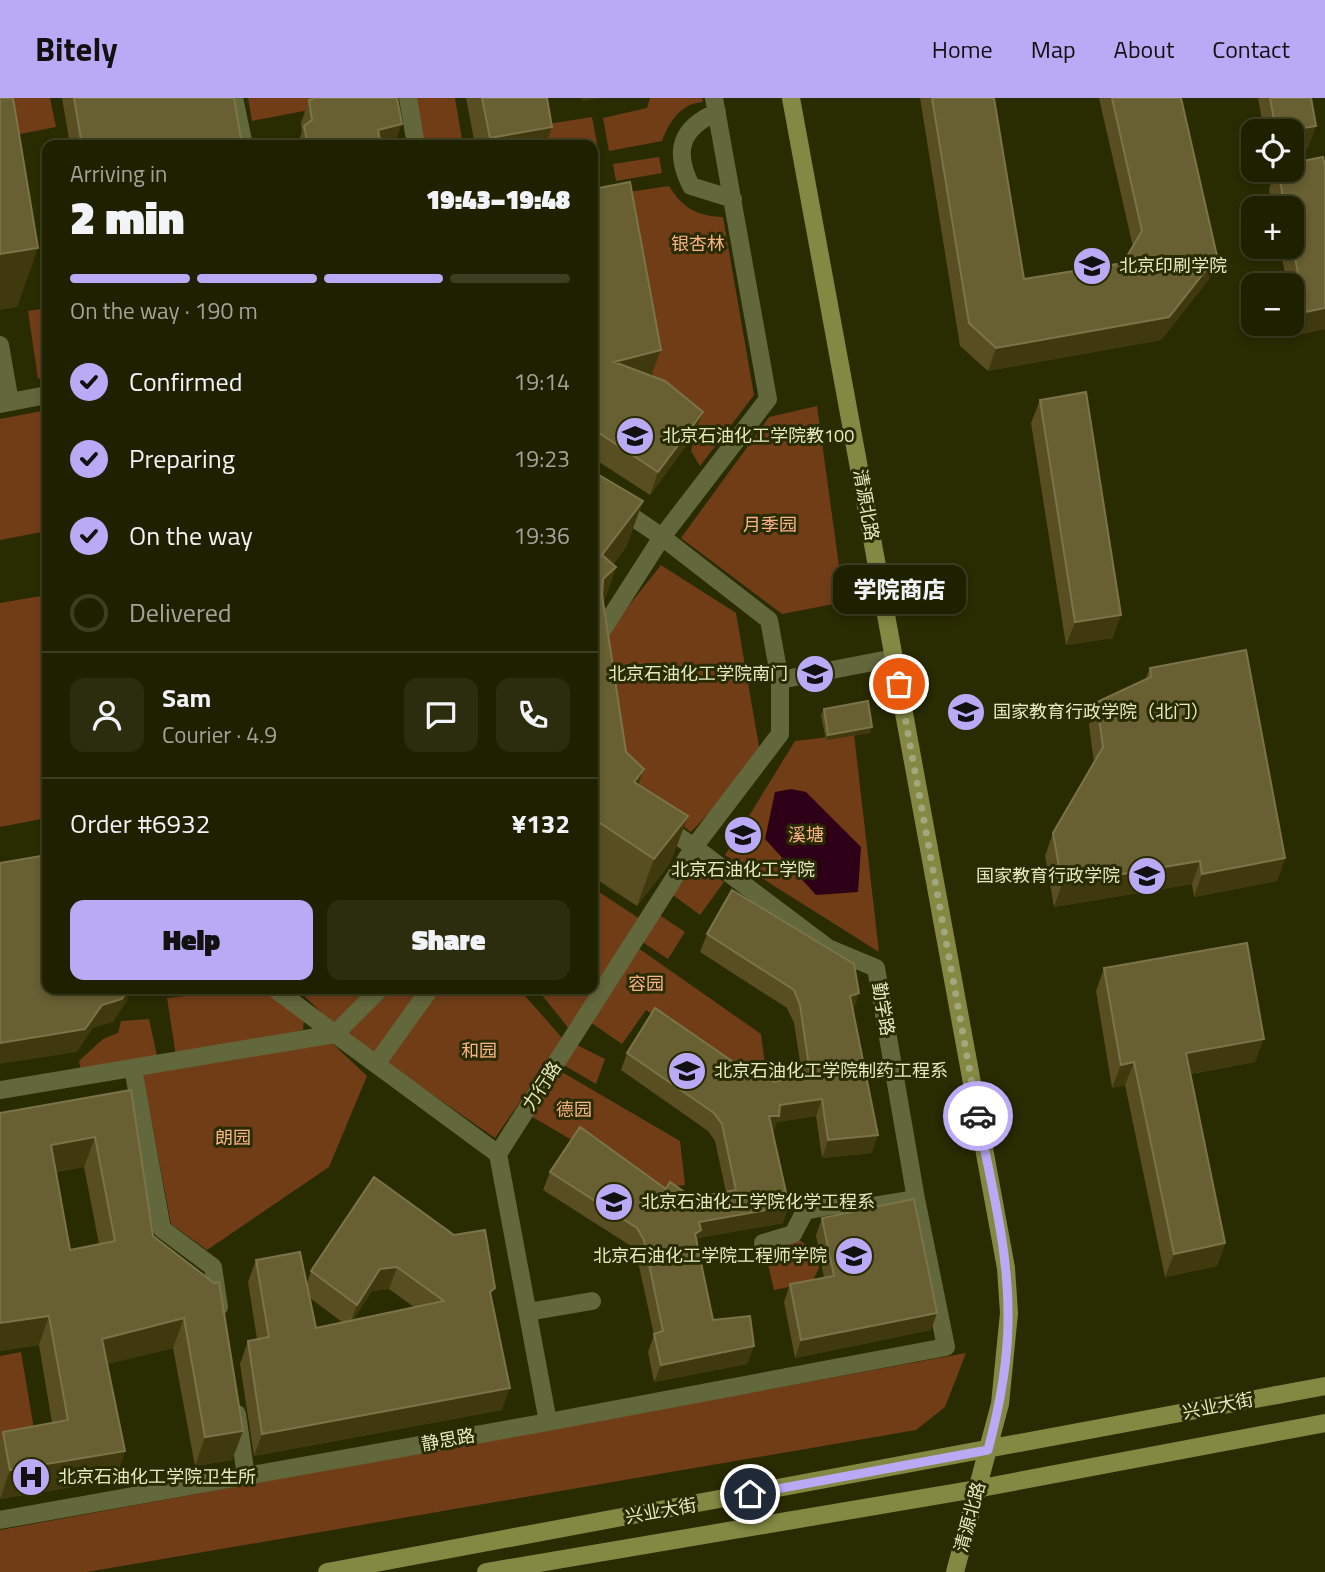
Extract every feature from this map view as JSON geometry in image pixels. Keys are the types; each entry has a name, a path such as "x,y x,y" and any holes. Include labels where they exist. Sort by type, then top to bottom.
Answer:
{"main road":[{"name":"清源北路","path":"791,98 1006,1268 1009,1313 1000,1404 955,1572"},
{"name":"兴业大街","path":"327,1572 1325,1386"},
{"name":"兴业大街","path":"486,1572 976,1489 1325,1423"}],"street":[{"path":"234,98 243,140"},
{"path":"408,98 415,140"},
{"path":"716,105 688,130 682,144 685,173 691,186 733,199"},
{"path":"598,637 662,537 768,398 716,105"},
{"path":"0,345 5,403 42,396"},
{"name":"力行路","path":"498,1154 694,847 780,734 779,680 769,620 662,537 598,493"},
{"path":"598,653 620,797 694,847"},
{"path":"779,680 894,658"},
{"name":"勤学路","path":"694,847 828,948 876,968 916,1199"},
{"path":"282,994 498,1154 548,1422"},
{"path":"0,1090 335,1034 375,994"},
{"path":"376,1064 426,994"},
{"path":"133,1068 162,1229 213,1267 221,1319"},
{"path":"763,1243 793,1234 805,1211 834,1205 849,1210 916,1199"},
{"name":"静思路","path":"0,1520 548,1422 946,1347 916,1199"},
{"path":"528,1312 592,1301"},
{"path":"234,1398 246,1476"}],"green space":[{"path":"0,98 50,98 56,127 0,138"},
{"path":"248,98 373,98 252,121"},
{"path":"414,98 455,98 462,140 421,140"},
{"path":"650,98 702,98 703,102 682,110 668,127 662,141 609,151 603,118 647,108"},
{"path":"592,117 596,140 543,140 548,124"},
{"path":"659,157 662,173 616,181 613,164"},
{"name":"银杏林","path":"669,186 691,209 705,215 723,217 754,395 700,466 691,451 696,433 657,404 633,250 629,192"},
{"path":"42,309 42,378 38,379 28,311"},
{"name":"月季园","path":"817,406 844,602 782,614 681,538 769,417"},
{"path":"42,411 42,532 0,540 0,419"},
{"path":"661,565 736,613 761,758 691,832 626,783 604,637"},
{"path":"42,596 42,819 0,827 0,603"},
{"name":"溪塘","path":"854,734 879,952 725,855 795,741"},
{"path":"697,862 724,882 700,915 673,895"},
{"path":"598,891 640,919 598,986"},
{"path":"658,914 685,932 668,959 641,941"},
{"name":"容园","path":"638,948 761,1034 765,1065 730,1070 646,1010 622,1044 587,1020"},
{"path":"203,994 274,994 304,1018 303,1030 176,1056 167,998"},
{"path":"302,994 364,994 334,1025"},
{"path":"375,994 426,994 376,1064 335,1034"},
{"name":"和园","path":"435,994 523,994 563,1039 495,1138 387,1063"},
{"path":"541,994 593,994 570,1030"},
{"path":"149,1019 158,1060 82,1074 79,1061 103,1039 118,1033 121,1021"},
{"name":"朗园","path":"332,1043 367,1076 329,1167 207,1250 171,1224 143,1075"},
{"path":"573,1043 605,1059 596,1084 562,1064"},
{"name":"德园","path":"555,1068 680,1141 685,1185 656,1189 529,1115"},
{"path":"799,1240 814,1250 819,1268 812,1282 774,1290 764,1247"},
{"path":"21,1352 35,1435 0,1441 0,1356"},
{"path":"966,1353 945,1407 916,1430 87,1572 0,1572 0,1530"}],"shaded area":[{"path":"791,789 806,792 861,847 858,892 816,895 765,839 775,792"}],"building":[{"path":"0,98 13,98 38,248 0,254"},
{"path":"74,98 234,98 241,140 81,140"},
{"path":"397,98 402,124 378,130 380,140 307,140 304,126 312,120 309,100"},
{"path":"482,98 547,98 552,127 490,138"},
{"path":"932,98 994,98 1024,279 1123,263 1142,231 1112,98 1181,98 1217,256 1169,317 996,348 969,323"},
{"path":"1270,98 1311,98 1316,126 1304,128 1304,119 1274,119"},
{"path":"1323,157 1325,166 1325,308 1305,312 1304,273 1298,273 1295,259 1304,259 1304,196 1283,196 1280,182 1304,182 1304,161"},
{"path":"630,182 661,350 614,362 665,381 703,412 658,472 598,432 598,188"},
{"path":"1086,392 1121,615 1075,622 1040,400"},
{"path":"598,474 643,501 602,555 616,567 603,579 602,595 626,752 644,769 634,782 688,816 654,859 600,823"},
{"path":"1246,650 1285,858 1202,874 1200,861 1062,884 1053,833 1103,747 1097,702 1151,677 1150,668"},
{"path":"868,701 872,727 828,735 824,709"},
{"path":"42,856 42,994 125,994 122,999 102,1005 85,1029 0,1043 0,863"},
{"path":"732,890 854,964 859,993 850,996 878,1135 828,1140 822,1099 780,1105 779,1116 769,1116 789,1206 699,1222 701,1230 695,1234 713,1320 750,1316 754,1346 661,1365 654,1334 663,1331 644,1240 637,1228 550,1172 580,1127 666,1189 670,1182 693,1198 736,1190 722,1124 714,1113 627,1053 655,1008 745,1070 750,1063 774,1082 810,1073 800,1005 794,990 707,934"},
{"path":"1247,943 1264,1039 1186,1053 1225,1243 1174,1254 1134,1062 1121,1065 1104,968"},
{"path":"131,1090 153,1236 214,1283 219,1282 243,1431 205,1437 184,1318 102,1339 125,1451 10,1470 3,1432 68,1420 49,1316 0,1323 0,1113","holes":["95,1137 115,1241 70,1250 51,1145"]},
{"path":"374,1177 454,1235 485,1230 495,1288 490,1292 510,1388 262,1434 248,1341 269,1337 256,1260 300,1252 316,1328 444,1301 397,1267 380,1269 357,1305 311,1271"},
{"path":"914,1199 937,1313 801,1340 790,1284 834,1276 822,1218"}],"way so far":[{"path":"899,684 978,1116"}],"place":[{"name":"北京印刷学院","path":"1092,266"},
{"name":"北京石油化工学院教100","path":"635,436"},
{"name":"北京石油化工学院南门","path":"815,674"},
{"name":"学院商店","path":"899,684"},
{"name":"国家教育行政学院（北门）","path":"966,712"},
{"name":"北京石油化工学院","path":"743,835"},
{"name":"国家教育行政学院","path":"1147,876"},
{"name":"北京石油化工学院制药工程系","path":"687,1071"},
{"name":"北京石油化工学院化学工程系","path":"614,1202"},
{"name":"北京石油化工学院工程师学院","path":"854,1256"},
{"name":"北京石油化工学院卫生所","path":"31,1477"}],"route":[{"path":"750,1494 988,1450 1000,1404 1009,1313 1006,1268 978,1116"}]}
